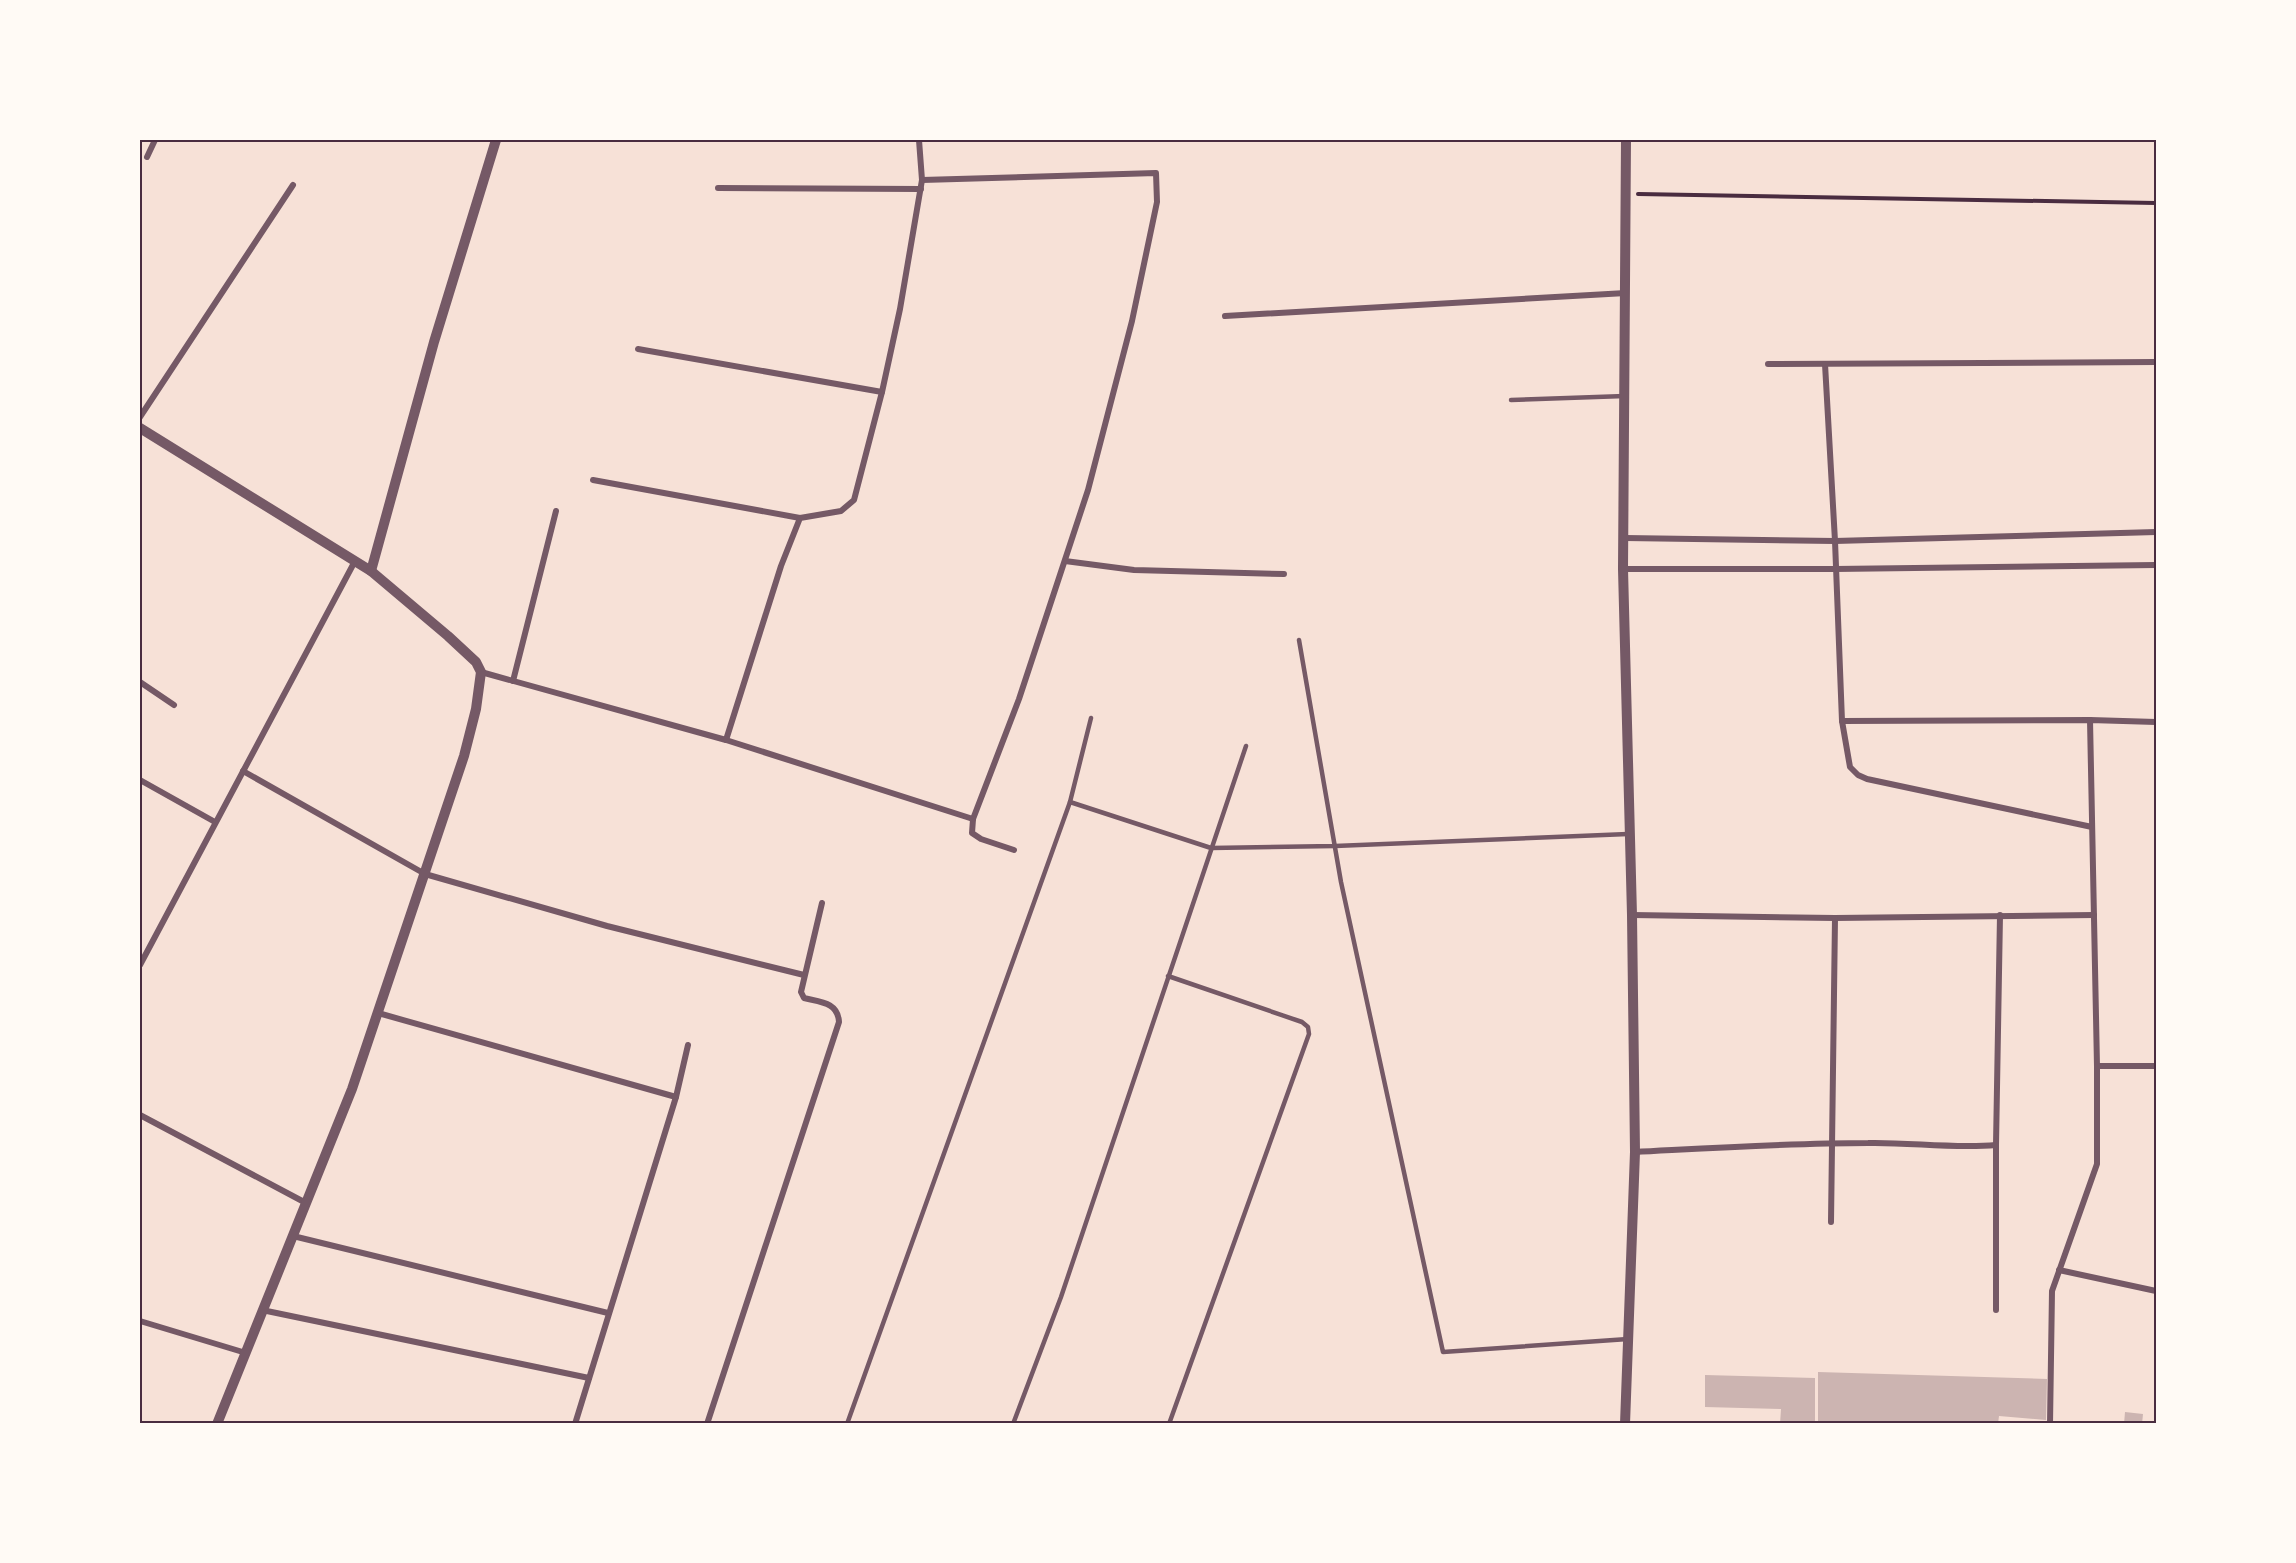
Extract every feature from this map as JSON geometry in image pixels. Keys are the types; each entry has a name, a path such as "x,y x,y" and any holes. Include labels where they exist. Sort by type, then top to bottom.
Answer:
{"street":[{"path":"147,157 155,140"},
{"path":"371,571 434,342 496,140"},
{"path":"593,480 800,518 841,511 854,500 882,392 900,309 921,189 919,140"},
{"path":"1625,1424 1635,1152 1632,915 1628,834 1623,568 1626,140"},
{"path":"922,180 1156,173 1157,202 1132,321 1088,490 1019,699 973,819 972,833 981,839 1014,850"},
{"path":"140,417 293,185"},
{"path":"718,188 921,189"},
{"path":"1225,316 1626,293"},
{"path":"638,349 882,392"},
{"path":"1768,364 2157,362"},
{"path":"1825,364 1842,721 1850,766 1858,775 1867,779 2092,828"},
{"path":"140,428 371,571 448,636 476,662 481,672 476,709 465,756 352,1089 217,1424"},
{"path":"513,681 556,511"},
{"path":"726,740 781,566 800,518"},
{"path":"1624,538 1835,542 2157,532"},
{"path":"140,965 355,561"},
{"path":"1065,561 1134,570 1284,573"},
{"path":"1623,568 1835,569 2157,565"},
{"path":"481,672 726,740 973,819"},
{"path":"140,682 174,705"},
{"path":"2050,1424 2052,1291 2097,1164 2090,720"},
{"path":"1842,721 2157,722"},
{"path":"243,771 425,874 607,926 804,975"},
{"path":"140,780 215,822"},
{"path":"707,1424 839,1022 838,1013 831,1005 802,996 801,992 822,903"},
{"path":"1632,915 1835,918 2094,915"},
{"path":"1996,1310 2000,915"},
{"path":"1831,1222 1835,918"},
{"path":"378,1013 675,1097"},
{"path":"575,1424 675,1097 688,1045"},
{"path":"2097,1066 2157,1066"},
{"path":"140,1115 306,1203"},
{"path":"1635,1152 1831,1143 1976,1147 1996,1145"},
{"path":"293,1236 608,1313"},
{"path":"2059,1270 2157,1291"},
{"path":"262,1310 589,1378"},
{"path":"140,1321 246,1353"}],"lane":[{"path":"1511,400 1625,396"},
{"path":"1299,640 1341,882 1443,1352 1628,1339"},
{"path":"847,1424 1070,802 1091,718"},
{"path":"1013,1424 1060,1298 1246,746"},
{"path":"1070,802 1211,848 1335,846 1628,834"},
{"path":"1168,976 1302,1022 1308,1027 1309,1034 1169,1424"}],"path":[{"path":"1626,193 2157,203"}],"building":[{"path":"1818,1372 2047,1379 2046,1420 1999,1416 1998,1424 1818,1424"},
{"path":"1705,1375 1815,1378 1815,1424 1780,1424 1781,1409 1705,1407"},
{"path":"2125,1412 2143,1414 2142,1424 2124,1424"}]}
